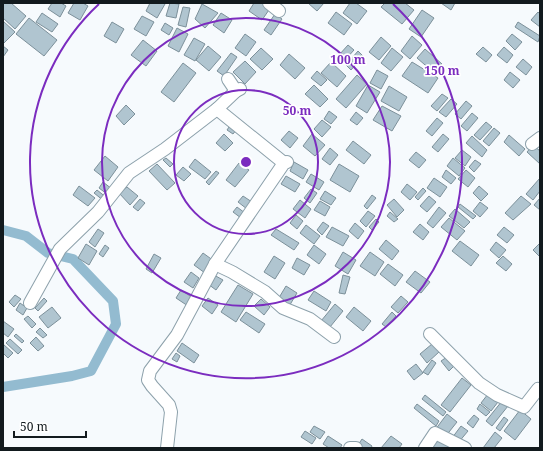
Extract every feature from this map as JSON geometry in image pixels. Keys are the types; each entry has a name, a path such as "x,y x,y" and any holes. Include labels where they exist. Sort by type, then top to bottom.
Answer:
{"street":[{"path":"269,3 279,11"},
{"path":"30,303 60,249 98,212 129,173 165,149 217,109 238,90 228,79"},
{"path":"167,448 171,412 169,405 148,380 150,372 177,335 215,264 286,163 217,109"},
{"path":"215,264 232,272 265,292 283,308 310,319 334,337"},
{"path":"430,334 473,378 497,395 524,407 538,389 540,390"},
{"path":"425,448 436,433 465,448"},
{"path":"350,448 356,448"}],"building":[{"path":"4,3 11,3 26,16 15,29 3,18"},
{"path":"52,3 61,3 66,6 60,17 48,9"},
{"path":"74,3 83,3 88,6 80,20 68,13"},
{"path":"150,3 165,4 157,18 146,11"},
{"path":"170,3 179,4 176,18 166,16"},
{"path":"254,3 264,3 271,7 262,20 249,11"},
{"path":"308,3 324,3 317,11"},
{"path":"350,3 356,3 367,11 357,24 343,13"},
{"path":"385,3 405,3 414,10 402,24 381,7"},
{"path":"441,3 455,3 451,10"},
{"path":"202,4 218,13 205,28 195,19"},
{"path":"183,7 190,8 186,27 178,25"},
{"path":"422,10 434,18 421,37 409,29"},
{"path":"336,12 352,24 344,35 328,23"},
{"path":"538,12 540,14 540,27 531,20"},
{"path":"42,13 58,24 52,32 36,22"},
{"path":"221,13 232,20 224,33 213,25"},
{"path":"275,14 282,19 271,35 264,30"},
{"path":"142,16 154,22 146,36 134,29"},
{"path":"29,18 57,40 44,56 16,34"},
{"path":"3,21 15,32 3,44"},
{"path":"112,22 124,29 116,43 104,36"},
{"path":"518,22 540,36 538,42 515,27"},
{"path":"165,23 173,28 169,35 161,30"},
{"path":"177,28 188,34 179,52 168,46"},
{"path":"245,34 256,42 246,56 235,48"},
{"path":"512,34 522,42 515,50 506,41"},
{"path":"412,36 422,45 410,59 401,51"},
{"path":"381,37 391,46 379,60 369,52"},
{"path":"194,38 205,44 195,61 184,55"},
{"path":"143,40 157,51 146,66 131,55"},
{"path":"348,45 354,50 345,60 339,55"},
{"path":"3,46 8,50 3,57"},
{"path":"208,46 221,57 209,71 196,60"},
{"path":"483,47 492,55 486,62 476,54"},
{"path":"504,47 513,55 507,63 497,55"},
{"path":"261,48 273,59 262,70 250,59"},
{"path":"392,48 403,57 391,71 381,63"},
{"path":"425,49 442,64 432,71 417,58"},
{"path":"358,51 363,56 351,70 346,65"},
{"path":"231,53 237,57 224,76 217,71"},
{"path":"289,54 305,68 295,79 280,65"},
{"path":"523,59 532,67 526,75 516,67"},
{"path":"245,61 256,72 245,84 233,72"},
{"path":"331,62 346,76 337,87 321,73"},
{"path":"412,62 438,78 428,93 402,76"},
{"path":"183,63 196,73 174,102 161,92"},
{"path":"377,70 388,76 381,89 370,83"},
{"path":"317,71 327,80 321,86 311,78"},
{"path":"510,72 520,80 513,88 504,80"},
{"path":"357,75 367,84 346,108 336,99"},
{"path":"314,85 328,99 320,107 305,94"},
{"path":"368,85 380,92 367,113 356,106"},
{"path":"389,86 407,97 399,111 381,101"},
{"path":"442,94 448,98 437,111 431,106"},
{"path":"451,99 457,104 446,117 439,112"},
{"path":"466,101 472,106 461,119 455,114"},
{"path":"126,105 135,114 124,125 116,116"},
{"path":"382,106 401,116 392,131 373,120"},
{"path":"329,111 337,117 331,124 324,119"},
{"path":"356,112 363,118 357,125 350,120"},
{"path":"472,113 478,118 467,131 461,126"},
{"path":"437,118 443,123 432,136 426,131"},
{"path":"322,120 331,127 322,137 314,129"},
{"path":"486,122 492,127 480,140 474,135"},
{"path":"231,124 237,129 233,134 227,130"},
{"path":"494,128 500,133 489,146 483,141"},
{"path":"289,131 298,138 290,148 281,140"},
{"path":"224,134 233,143 225,151 216,143"},
{"path":"312,134 325,145 315,156 303,146"},
{"path":"443,134 449,139 438,152 432,147"},
{"path":"509,135 525,149 519,156 504,142"},
{"path":"472,136 487,150 482,157 466,143"},
{"path":"353,141 371,155 364,164 346,150"},
{"path":"533,145 540,151 540,164 527,152"},
{"path":"330,148 338,155 330,165 322,159"},
{"path":"462,150 471,157 465,166 455,158"},
{"path":"416,152 426,160 419,168 409,160"},
{"path":"105,156 118,167 108,181 94,170"},
{"path":"166,158 173,164 170,167 163,160"},
{"path":"453,158 465,168 459,176 447,166"},
{"path":"195,159 211,172 205,179 189,167"},
{"path":"475,160 481,164 474,172 469,167"},
{"path":"294,162 308,170 303,179 290,171"},
{"path":"239,163 249,170 235,187 226,180"},
{"path":"157,164 175,183 167,190 149,171"},
{"path":"339,164 359,176 350,192 330,180"},
{"path":"183,167 191,174 184,181 176,175"},
{"path":"446,170 456,178 451,184 442,177"},
{"path":"466,170 475,178 468,187 458,179"},
{"path":"216,171 219,173 209,185 206,182"},
{"path":"311,174 324,182 319,190 306,182"},
{"path":"286,176 300,184 295,192 281,184"},
{"path":"434,178 447,187 440,197 427,188"},
{"path":"540,178 540,191 533,200 526,194"},
{"path":"103,182 112,189 107,194 99,188"},
{"path":"407,184 417,192 410,200 401,192"},
{"path":"79,186 95,198 88,206 73,195"},
{"path":"479,186 488,194 481,201 473,193"},
{"path":"127,187 138,196 130,205 119,193"},
{"path":"423,188 426,191 418,200 415,197"},
{"path":"311,189 317,193 310,203 304,198"},
{"path":"97,190 107,198 104,201 94,193"},
{"path":"325,191 336,198 331,205 320,199"},
{"path":"372,195 376,198 367,209 364,206"},
{"path":"243,196 252,202 247,209 238,202"},
{"path":"429,196 436,202 427,212 420,206"},
{"path":"521,196 531,204 513,220 505,213"},
{"path":"540,198 540,210 534,205"},
{"path":"140,199 145,203 138,211 133,207"},
{"path":"394,199 404,210 397,217 387,205"},
{"path":"300,200 311,209 305,218 293,209"},
{"path":"320,201 330,207 325,216 314,210"},
{"path":"480,202 488,208 480,217 473,211"},
{"path":"460,204 476,216 473,219 458,207"},
{"path":"237,207 245,213 241,218 233,212"},
{"path":"439,207 446,213 433,228 427,223"},
{"path":"455,209 470,222 464,228 449,216"},
{"path":"368,211 375,216 366,227 360,221"},
{"path":"390,212 398,219 394,222 387,216"},
{"path":"296,215 303,221 297,229 290,223"},
{"path":"449,218 465,231 457,240 441,227"},
{"path":"376,219 379,222 372,230 369,227"},
{"path":"323,222 329,226 322,235 317,230"},
{"path":"355,223 364,231 358,239 349,231"},
{"path":"420,224 429,232 423,240 413,232"},
{"path":"306,225 320,236 314,244 300,233"},
{"path":"332,227 349,236 343,246 326,237"},
{"path":"504,227 514,235 507,243 497,235"},
{"path":"98,229 104,233 95,247 89,242"},
{"path":"276,229 299,243 294,250 271,235"},
{"path":"386,240 399,251 392,260 379,249"},
{"path":"460,241 479,255 471,266 452,251"},
{"path":"496,242 506,250 499,258 490,250"},
{"path":"540,243 540,257 533,250"},
{"path":"86,244 97,251 89,265 78,258"},
{"path":"105,245 109,248 103,257 99,254"},
{"path":"314,245 326,254 319,264 307,255"},
{"path":"343,252 356,260 348,274 335,266"},
{"path":"370,252 384,262 375,276 360,266"},
{"path":"203,253 214,261 205,273 194,265"},
{"path":"154,254 161,258 152,273 146,269"},
{"path":"274,256 285,263 275,279 264,272"},
{"path":"503,256 512,264 506,271 496,263"},
{"path":"297,258 310,265 304,275 292,268"},
{"path":"388,264 403,275 395,286 380,274"},
{"path":"415,271 430,282 421,293 406,282"},
{"path":"191,272 199,278 193,288 184,282"},
{"path":"214,275 223,280 216,290 208,284"},
{"path":"343,275 350,277 345,294 339,293"},
{"path":"238,285 253,294 236,322 221,312"},
{"path":"286,286 297,293 288,308 277,301"},
{"path":"181,290 193,298 188,306 176,298"},
{"path":"314,291 331,302 326,311 308,300"},
{"path":"15,295 21,299 14,307 9,302"},
{"path":"401,296 408,302 398,313 391,307"},
{"path":"44,298 47,301 38,311 35,308"},
{"path":"208,298 218,305 212,314 202,306"},
{"path":"261,299 270,307 264,315 254,306"},
{"path":"20,303 27,308 23,315 16,310"},
{"path":"335,304 343,311 330,327 321,321"},
{"path":"52,307 61,318 48,328 39,317"},
{"path":"354,307 371,321 363,331 346,317"},
{"path":"246,312 265,324 259,333 240,320"},
{"path":"392,312 396,316 386,327 382,324"},
{"path":"28,316 36,324 32,328 24,319"},
{"path":"3,321 14,329 8,337 3,333"},
{"path":"40,328 47,335 43,338 36,332"},
{"path":"16,334 24,341 22,343 14,336"},
{"path":"36,337 44,346 38,351 30,343"},
{"path":"10,339 22,350 18,354 6,343"},
{"path":"182,343 199,355 194,363 177,351"},
{"path":"3,344 13,353 8,358 3,353"},
{"path":"432,344 439,352 427,363 420,354"},
{"path":"176,353 180,356 177,362 172,359"},
{"path":"447,357 454,366 449,371 441,361"},
{"path":"432,360 436,363 428,375 423,372"},
{"path":"416,364 423,373 414,380 407,371"},
{"path":"462,378 471,385 450,412 441,405"},
{"path":"488,394 498,402 491,411 481,403"},
{"path":"425,395 446,412 443,416 422,399"},
{"path":"502,401 508,406 492,426 486,421"},
{"path":"417,404 439,421 436,426 414,408"},
{"path":"480,404 490,412 486,416 477,409"},
{"path":"520,410 531,419 515,440 504,431"},
{"path":"447,414 457,422 445,437 435,430"},
{"path":"474,415 479,419 473,428 467,423"},
{"path":"504,417 508,420 500,431 496,428"},
{"path":"314,426 325,432 320,439 310,432"},
{"path":"461,426 468,431 458,443 452,438"},
{"path":"305,431 316,438 312,444 301,437"},
{"path":"495,432 502,438 494,448 483,448"},
{"path":"437,435 454,448 427,448"},
{"path":"328,436 342,445 340,448 329,448 323,444"},
{"path":"391,436 402,444 399,448 381,448"},
{"path":"362,439 372,446 371,448 362,448 358,445"}],"waterway":[{"path":"3,230 26,236 48,253 73,259 113,301 116,324 91,371 72,376 3,387"}]}
